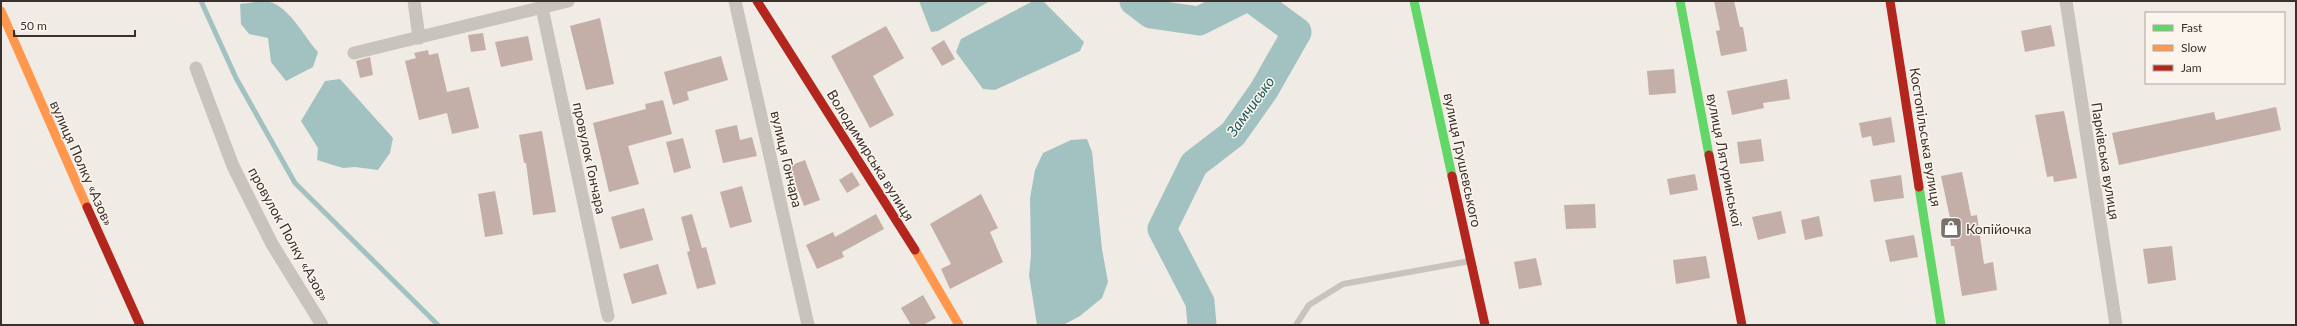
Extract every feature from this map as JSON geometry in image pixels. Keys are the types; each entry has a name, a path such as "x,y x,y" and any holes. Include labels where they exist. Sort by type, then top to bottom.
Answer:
{"street":[{"path":"414,1 419,38"},
{"path":"354,53 568,1"},
{"name":"вулиця Гончара","path":"735,1 808,325"},
{"name":"Володимирська вулиця","path":"757,1 902,229 959,325"},
{"name":"вулиця Грушевського","path":"1414,1 1485,325"},
{"name":"вулиця Лятуринської","path":"1680,1 1742,325"},
{"name":"Костопільська вулиця","path":"1890,1 1941,325"},
{"name":"Парківська вулиця","path":"2066,1 2116,325"},
{"name":"провулок Гончара","path":"542,8 608,316"},
{"name":"вулиця Полку «Азов»","path":"1,11 32,86 140,325"},
{"name":"провулок Полку «Азов»","path":"196,68 233,166 272,244 322,325"}],"lane":[{"path":"1296,325 1309,305 1343,284 1471,261"}],"water":[{"path":"263,1 280,7 287,13 318,52 313,67 286,81 271,62 268,38 249,34 241,24 240,4"},
{"path":"919,1 990,1 938,31 931,32"},
{"path":"1033,1 1043,1 1084,42 1080,51 995,90 983,89 956,52 961,39"},
{"path":"340,79 393,138 390,153 378,170 355,167 343,168 317,160 318,148 301,121 325,81"},
{"path":"1087,139 1092,152 1102,249 1108,282 1102,298 1080,316 1063,325 1037,325 1029,275 1031,255 1030,198 1035,170 1043,153 1071,140"}],"building":[{"path":"1714,1 1734,1 1740,27 1743,27 1747,51 1721,56 1716,31 1720,30"},
{"path":"600,18 614,84 586,90 570,26"},
{"path":"2051,25 2055,46 2025,52 2021,31"},
{"path":"886,26 904,58 873,76 894,115 870,128 831,56"},
{"path":"483,33 486,50 471,52 468,35"},
{"path":"528,36 533,60 501,67 495,42"},
{"path":"944,40 955,59 942,66 931,48"},
{"path":"428,50 429,55 438,53 447,92 469,87 479,128 452,134 447,113 419,120 405,61 416,58 414,53"},
{"path":"721,56 728,80 687,92 689,100 673,105 664,72"},
{"path":"370,57 373,75 360,78 356,61"},
{"path":"1674,69 1676,93 1649,95 1647,71"},
{"path":"1787,79 1790,99 1763,103 1764,108 1732,115 1727,91"},
{"path":"663,100 672,134 628,146 639,184 609,192 593,123 646,109 645,104"},
{"path":"2276,107 2281,130 2119,165 2112,133 2214,112 2216,120"},
{"path":"2064,111 2077,178 2054,182 2053,176 2047,177 2035,115"},
{"path":"1891,117 1895,142 1873,146 1871,136 1862,138 1859,123"},
{"path":"737,125 740,140 752,137 757,156 723,163 715,130"},
{"path":"542,131 556,212 533,215 526,163 524,163 519,135"},
{"path":"683,138 691,168 674,173 666,142"},
{"path":"1761,139 1764,161 1740,164 1737,142"},
{"path":"805,160 820,200 804,206 789,166"},
{"path":"852,172 860,185 847,193 839,180"},
{"path":"1962,172 1971,216 1977,215 1984,264 1993,262 1997,290 1962,296 1954,246 1951,246 1948,218 1950,218 1941,176"},
{"path":"1695,174 1698,190 1670,195 1667,179"},
{"path":"1901,175 1904,198 1874,202 1870,180"},
{"path":"742,186 752,222 730,228 720,192"},
{"path":"495,191 503,234 485,237 478,194"},
{"path":"981,194 998,228 990,232 1003,262 950,289 941,269 951,264 930,224"},
{"path":"1595,204 1596,228 1566,229 1564,205"},
{"path":"644,208 653,240 620,249 611,217"},
{"path":"1781,211 1786,233 1758,240 1752,217"},
{"path":"692,214 702,248 706,247 716,284 697,289 687,252 690,251 681,217"},
{"path":"876,214 884,229 842,252 844,257 817,269 806,245 833,232 835,237"},
{"path":"1819,216 1823,236 1805,240 1801,220"},
{"path":"1914,235 1918,257 1890,262 1885,240"},
{"path":"2172,246 2176,280 2148,284 2143,249"},
{"path":"1706,256 1710,278 1676,284 1673,260"},
{"path":"1536,258 1542,285 1519,289 1514,262"},
{"path":"658,264 667,294 632,304 623,274"},
{"path":"923,295 936,318 923,325 911,325 901,308"}],"waterway":[{"path":"201,1 236,78 295,183 438,325"},
{"name":"Замчисько","path":"1134,1 1151,14 1199,21 1239,1"},
{"name":"Замчисько","path":"1202,325 1200,302 1162,229 1194,164 1233,134 1264,90 1297,32 1255,1"}],"traffic: fast":[{"path":"1414,1 1452,176"},
{"path":"1680,1 1709,155"},
{"path":"1919,187 1941,325"}],"traffic: slow":[{"path":"1,11 87,207"},
{"path":"915,250 959,325"}],"traffic: jam":[{"path":"757,1 915,250"},
{"path":"1890,1 1919,187"},
{"path":"1709,155 1742,325"},
{"path":"1452,176 1485,325"},
{"path":"87,207 140,325"}],"place":[{"name":"Копійочка","path":"1951,228"}]}
